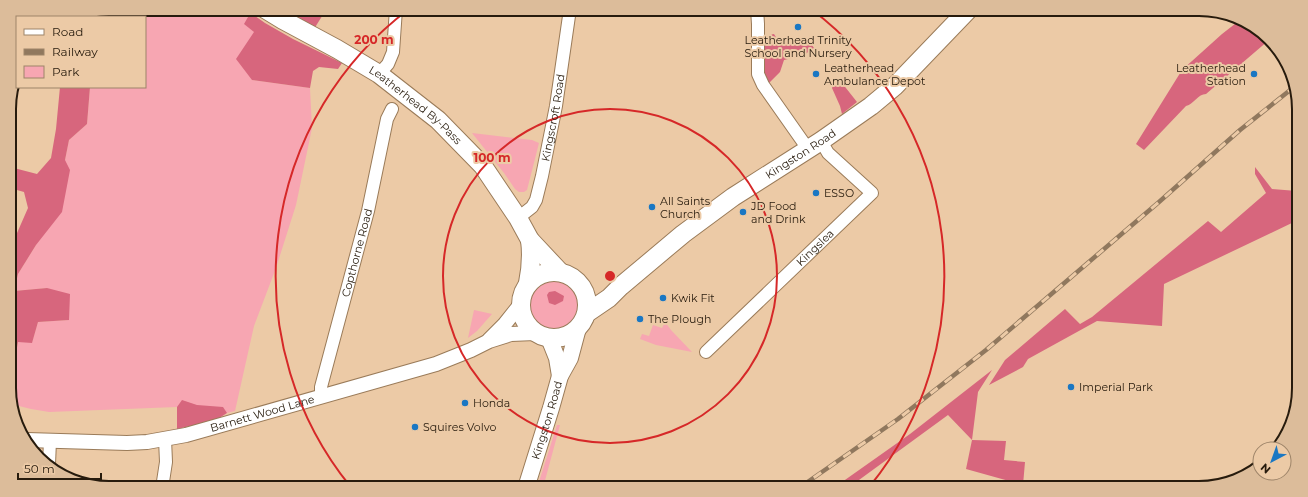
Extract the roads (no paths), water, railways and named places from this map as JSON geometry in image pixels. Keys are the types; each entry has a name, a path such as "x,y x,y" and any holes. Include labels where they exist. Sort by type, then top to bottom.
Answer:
{"main road":[{"name":"Leatherhead By-Pass","path":"276,16 380,74 420,105 454,136 483,166 518,218 530,240"},
{"name":"Kingston Road","path":"528,481 560,376 570,358 582,320 599,304 609,298 621,286 703,219 733,197 855,119 895,86 962,16"},
{"path":"530,240 560,272"},
{"path":"528,283 542,274 551,272 567,274 578,282 584,291 587,302 582,320 565,337 557,338 542,336 524,321 521,313 520,305 524,290 528,283 531,268 530,240"},
{"path":"578,282 611,289 621,286"},
{"name":"Kingston Road","path":"542,336 557,358 560,376"}],"street":[{"path":"380,74 388,64 393,52 396,16"},
{"name":"Kingscroft Road","path":"518,218 532,207 536,200 556,106 569,16"},
{"path":"757,16 758,74 763,85 814,145"},
{"name":"Copthorne Road","path":"321,397 321,387 368,211 387,119 392,109"},
{"name":"Kingslea","path":"706,352 872,193 828,153 814,145"},
{"name":"Barnett Wood Lane","path":"489,341 520,305"},
{"name":"Barnett Wood Lane","path":"32,440 128,443 165,439 221,425 436,364 489,341 511,334 542,336"},
{"path":"163,481 166,462 165,439"},
{"path":"49,459 50,441"}],"railway":[{"path":"809,481 898,419 986,350 1159,202 1240,130 1290,90"}],"place":[{"name":"Leatherhead Trinity School and Nursery","path":"798,27"},
{"name":"Leatherhead Ambulance Depot","path":"816,74"},
{"name":"Leatherhead Station","path":"1254,74"},
{"name":"ESSO","path":"816,193"},
{"name":"All Saints Church","path":"652,207"},
{"name":"JD Food and Drink","path":"743,212"},
{"name":"Kwik Fit","path":"663,298"},
{"name":"The Plough","path":"640,319"},
{"name":"Imperial Park","path":"1071,387"},
{"name":"Honda","path":"465,403"},
{"name":"Squires Volvo","path":"415,427"}]}
